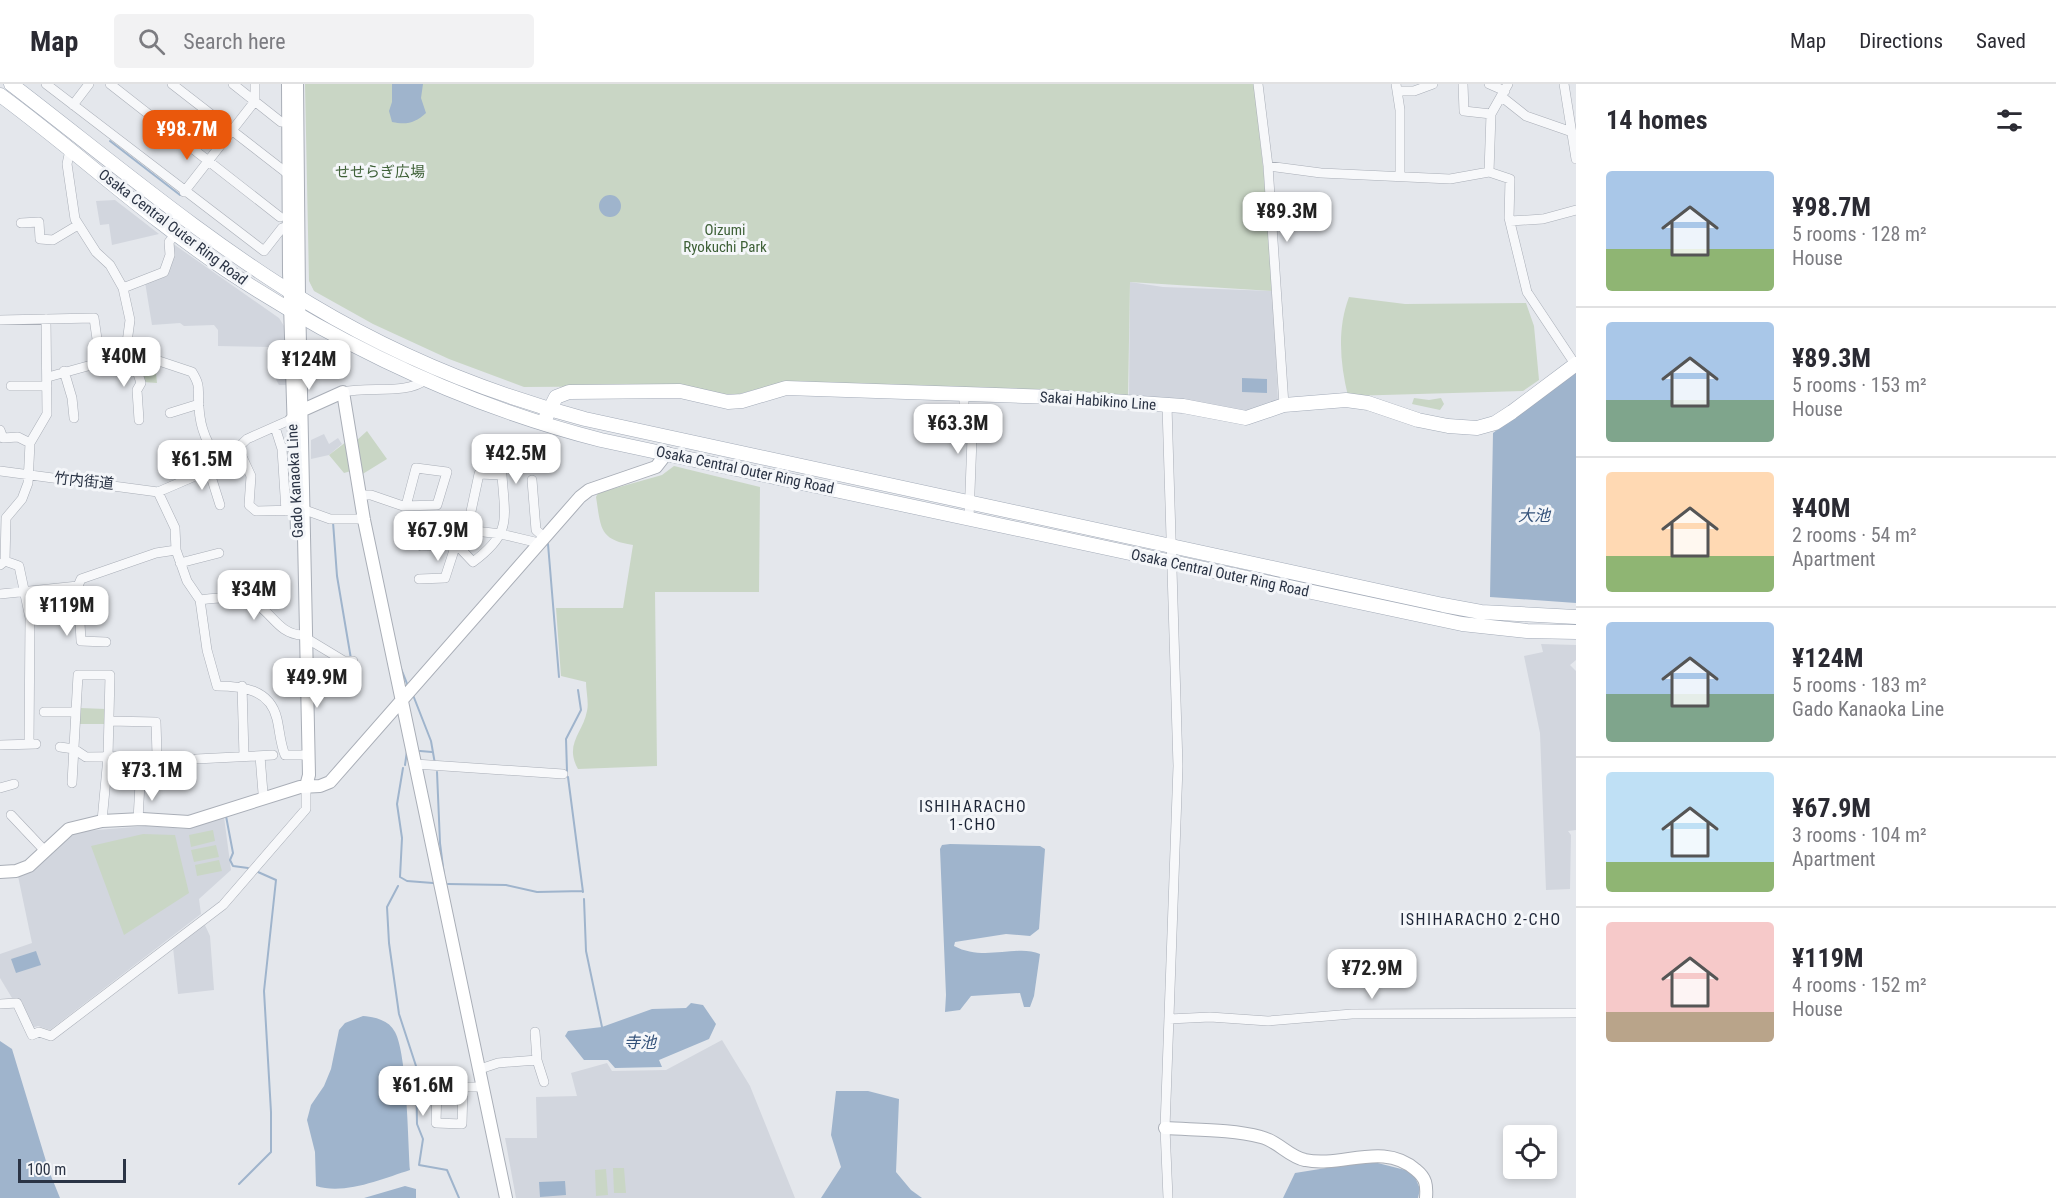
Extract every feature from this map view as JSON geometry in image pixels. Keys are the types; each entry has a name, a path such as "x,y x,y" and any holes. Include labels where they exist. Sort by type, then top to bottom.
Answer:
{"main road":[{"name":"Osaka Central Outer Ring Road","path":"11,84 222,246 294,294 348,325 435,367 548,409 585,419 1481,612 1576,617"},
{"name":"Osaka Central Outer Ring Road","path":"0,95 225,269 295,313 425,380 544,425 1172,563 1462,624 1527,631 1576,632"},
{"name":"Sakai Habikino Line","path":"548,409 556,397 569,392 680,391 728,402 742,401 786,388 1053,397 1210,410 1246,418 1284,405 1318,400 1357,402 1418,420 1477,428 1494,423 1512,412 1576,364"},
{"path":"544,425 548,409"}],"street":[{"path":"46,84 184,192 264,251 285,221 110,84"},
{"path":"73,105 88,84"},
{"path":"172,84 288,174"},
{"path":"233,84 281,122 292,122"},
{"path":"184,192 255,101 255,84"},
{"name":"Gado Kanaoka Line","path":"288,84 292,122 294,294 303,411 296,510"},
{"name":"Gado Kanaoka Line","path":"294,294 285,221 297,84"},
{"path":"1258,84 1268,166 1284,405"},
{"path":"1400,176 1400,110 1396,88 1414,91 1433,84"},
{"path":"1463,84 1464,111 1491,114"},
{"path":"1489,84 1505,91 1526,116 1573,129"},
{"path":"1564,84 1576,159"},
{"path":"1489,172 1491,114 1505,91"},
{"path":"70,150 67,164 73,212 78,225 96,252 110,265 123,288 130,320 129,351 141,382 137,390 139,420"},
{"path":"1268,166 1321,173 1450,178 1489,172 1510,179 1510,221 1527,292 1576,364"},
{"path":"1510,221 1543,219 1576,210"},
{"path":"21,223 39,222 40,239 53,240 78,225"},
{"path":"123,288 164,272 170,255 169,242 177,232"},
{"name":"Gado Kanaoka Line","path":"295,313 292,419 304,636 309,775 306,786"},
{"path":"0,320 94,318 100,360 95,364 64,371 48,382 11,386"},
{"path":"0,745 32,744 31,642 25,589 19,566 3,563 6,518 22,499 28,476 30,443 45,419 48,382 46,319"},
{"path":"99,348 129,351 192,372 201,392 198,404 206,441 221,464"},
{"path":"64,371 72,398 74,418"},
{"path":"303,755 285,755 279,740 273,709 263,696 242,686 217,686 209,661 200,600 187,581 180,563 176,550 175,528 158,492 221,464 252,435 292,419 303,411 343,392 370,388 407,390 425,380"},
{"path":"343,392 364,519 506,1198"},
{"path":"964,395 964,426 972,438 969,518"},
{"path":"170,413 198,404"},
{"path":"1167,406 1178,766 1166,1128 1168,1198"},
{"path":"275,427 296,510"},
{"path":"0,430 3,438 18,437 30,443"},
{"path":"238,448 251,476 249,505 256,511 296,510 330,519 364,519"},
{"path":"0,872 16,871 29,866 69,829 102,821 189,822 306,786 330,782 580,496 589,490 656,467 667,453"},
{"path":"360,495 371,495 406,506 437,506 447,472 416,468 406,506"},
{"path":"209,470 219,505"},
{"name":"竹内街道","path":"0,471 28,476 89,481 158,492"},
{"path":"421,546 456,544 473,562 492,548 501,534 505,519 502,476 479,474 467,530"},
{"path":"532,480 536,530 541,540"},
{"path":"419,579 446,578 459,529 541,540"},
{"path":"106,642 81,641 78,586 81,579 156,553 176,550"},
{"path":"180,563 219,553"},
{"path":"0,594 25,589 78,586"},
{"path":"200,600 226,597 253,603 279,627 304,636 344,661 353,661"},
{"name":"Gado Kanaoka Line","path":"304,636 303,755 306,786"},
{"path":"72,783 78,675 110,675 108,757 102,821"},
{"path":"242,686 244,756"},
{"path":"44,712 75,712"},
{"path":"109,721 156,722 157,755"},
{"path":"60,747 74,749 86,757 175,756"},
{"path":"196,759 273,755"},
{"path":"260,756 263,793"},
{"path":"415,764 563,774"},
{"path":"138,820 140,783"},
{"path":"0,788 14,784"},
{"path":"0,1004 17,1003 32,1035 39,1032 51,1036 223,904 306,809 306,786"},
{"path":"11,815 45,851"},
{"path":"1169,1019 1210,1017 1268,1021 1352,1014 1576,1013"},
{"path":"535,1032 537,1060 544,1082"},
{"path":"480,1069 498,1063 537,1060"},
{"path":"463,1087 462,1124 436,1124 437,1087 463,1087 483,1087"},
{"path":"1166,1128 1262,1137 1306,1161 1372,1155 1388,1157 1412,1166 1422,1174 1427,1187 1426,1198"}],"shaded area":[{"path":"115,200 159,234 112,245 109,224 100,225 96,201"},
{"path":"172,243 279,318 284,326 286,385 279,385 270,368 271,347 218,346 218,330 214,325 184,326 180,323 152,325 145,282 158,278"},
{"path":"1130,282 1163,287 1273,291 1278,402 1249,413 1129,398"},
{"path":"324,434 329,444 338,438 342,444 329,455 311,459 311,440"},
{"path":"1541,644 1576,645 1576,660 1570,665 1576,671 1576,830 1568,831 1571,835 1570,889 1546,890 1540,733 1524,656 1543,652"},
{"path":"224,817 231,870 199,899 201,914 50,1030 38,1026 32,1028 18,998 12,998 0,978 0,954 32,943 18,876 33,870 73,832 146,826 188,829"},
{"path":"204,923 210,936 214,990 178,994 173,947"},
{"path":"722,1040 750,1086 795,1198 516,1198 505,1138 537,1138 536,1097 577,1096 571,1073 607,1063 612,1071 666,1070"}],"green space":[{"name":"Oizumi Ryokuchi Park","path":"305,84 1254,84 1270,231 1273,291 1130,282 1128,398 780,383 739,394 716,394 676,386 524,387 449,359 373,324 314,291 309,281"},
{"path":"1349,297 1405,304 1526,303 1534,326 1539,380 1523,391 1348,396 1343,371 1341,334"},
{"path":"139,357 155,363 157,383 143,382 135,360"},
{"path":"1414,398 1429,400 1441,398 1444,404 1440,410 1412,404"},
{"path":"367,431 387,459 361,475 356,441"},
{"path":"346,442 351,471 344,473 329,455"},
{"path":"674,466 760,487 759,592 655,592 657,766 578,769 573,752 587,711 586,682 561,676 556,608 623,608 633,545 614,540 604,531 596,497 598,493 662,475"},
{"path":"80,708 106,709 106,724 79,724"},
{"path":"213,830 215,841 191,847 189,835"},
{"path":"143,834 175,835 189,893 124,935 91,846"},
{"path":"216,845 219,857 194,862 191,850"},
{"path":"219,860 222,871 197,876 195,865"},
{"path":"613,1168 624,1168 626,1193 614,1193"},
{"path":"606,1169 608,1195 596,1196 595,1170"}],"water":[{"path":"392,84 423,84 421,98 426,113 410,122 392,122 389,111 392,102"},
{"path":"610,195 618,198 621,206 618,214 610,217 602,214 599,206 602,198"},
{"name":"大池","path":"1576,371 1576,603 1490,597 1493,433"},
{"path":"1242,378 1267,379 1267,393 1242,392"},
{"path":"942,845 1040,846 1045,849 1039,929 1030,936 1006,934 955,942 954,946 977,953 1031,951 1040,954 1034,996 1030,1007 1024,1007 1020,993 971,996 960,1010 945,1012 940,849"},
{"path":"36,951 41,965 16,973 11,959"},
{"name":"寺池","path":"691,1003 703,1005 716,1024 709,1039 659,1060 662,1067 615,1068 608,1060 584,1060 565,1036 568,1031 602,1027 652,1009 686,1008"},
{"path":"363,1016 377,1018 389,1025 395,1032 399,1043 408,1119 410,1170 351,1187 339,1189 316,1186 315,1152 307,1120 311,1105 324,1086 331,1069 339,1030 345,1023"},
{"path":"0,1041 12,1049 49,1171 60,1198 0,1198"},
{"path":"836,1091 868,1091 899,1099 896,1172 911,1190 922,1198 821,1198 841,1167 831,1135"},
{"path":"1370,1161 1413,1172 1420,1189 1418,1198 1283,1198 1295,1173"},
{"path":"565,1181 566,1195 540,1197 539,1182"},
{"path":"405,1186 416,1189 416,1198 364,1198"}],"waterway":[{"path":"110,141 180,195"},
{"path":"333,522 337,576 351,659"},
{"path":"548,544 559,677"},
{"path":"400,666 408,686"},
{"path":"567,771 566,739 581,710 578,690"},
{"path":"413,695 431,741 435,764"},
{"path":"405,765 407,751"},
{"path":"420,751 432,752"},
{"path":"403,768 397,804 402,838 400,877 407,881 433,883"},
{"path":"437,772 440,843 444,875"},
{"path":"568,777 583,892"},
{"path":"226,816 233,853 230,860 233,866 248,868"},
{"path":"239,1184 271,1152 264,991 276,880 258,872"},
{"path":"448,884 506,885 537,892 583,891"},
{"path":"398,886 387,907 389,943 399,1014 416,1066 417,1124 423,1139 419,1165 447,1170 459,1198"},
{"path":"584,899 586,951 602,1027"}],"district":[{"name":"ISHIHARACHO 1-CHO","path":"973,815"},
{"name":"ISHIHARACHO 2-CHO","path":"1481,919"}],"park label":[{"name":"せせらぎ広場","path":"380,172"}]}
